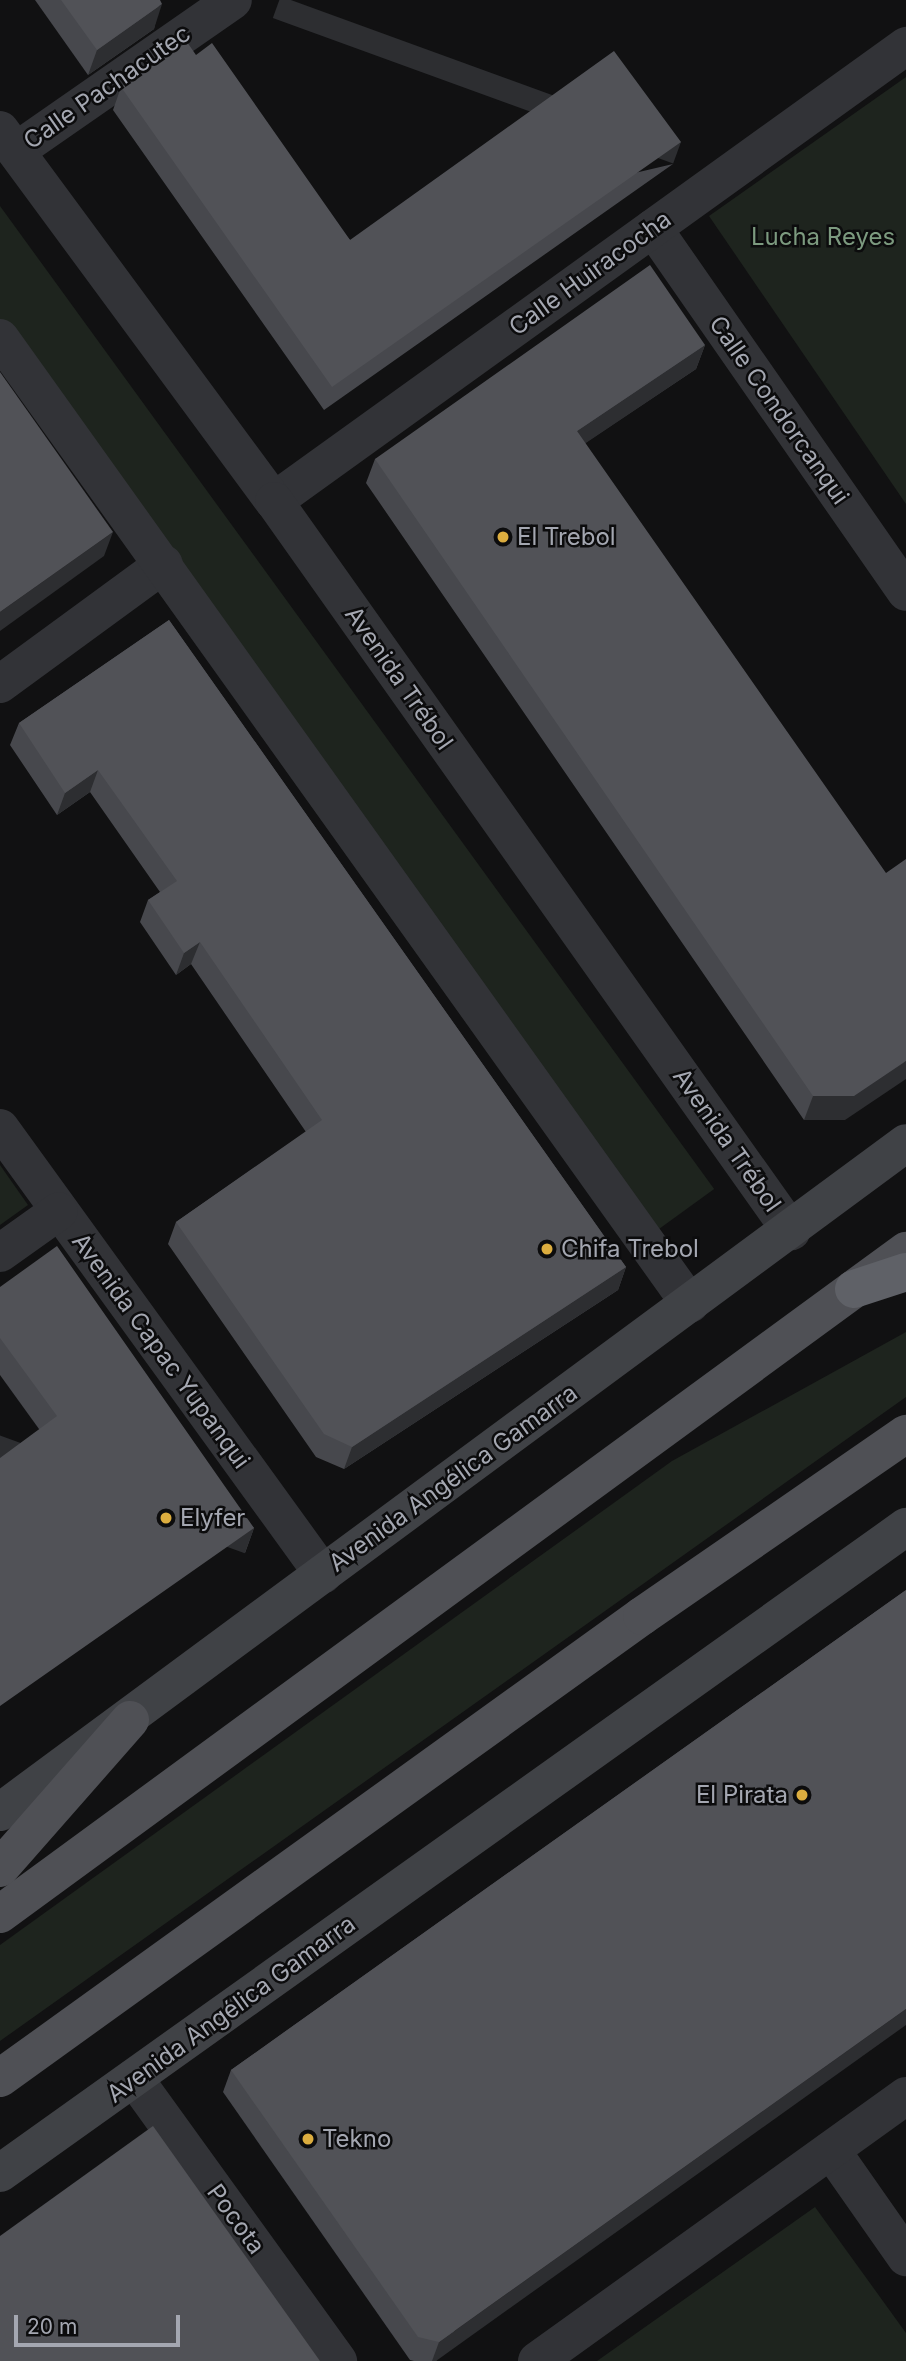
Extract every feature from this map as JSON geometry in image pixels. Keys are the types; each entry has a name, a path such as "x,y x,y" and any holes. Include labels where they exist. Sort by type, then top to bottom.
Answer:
{"highway":[{"path":"854,1289 906,1272"}],"main road":[{"name":"Avenida Angélica Gamarra","path":"0,1812 130,1720 906,1143"},
{"path":"0,1914 906,1251"},
{"path":"0,2078 642,1616 906,1434"},
{"name":"Avenida Angélica Gamarra","path":"0,2173 906,1527"},
{"path":"0,1868 130,1720"}],"street":[{"name":"Calle Pachacutec","path":"8,140 233,0"},
{"name":"Calle Huiracocha","path":"274,501 906,46"},
{"name":"Avenida Trébol","path":"8,140 274,501 790,1230"},
{"name":"Calle Condorcanqui","path":"653,228 906,592"},
{"path":"0,338 690,1304"},
{"path":"0,684 164,564"},
{"name":"Avenida Capac Yupanqui","path":"0,1128 323,1574"},
{"path":"0,1253 58,1211"},
{"name":"Pocota","path":"134,2078 338,2361"},
{"path":"537,2361 906,2096"},
{"path":"831,2150 906,2257"}],"green space":[{"name":"Lucha Reyes","path":"906,77 906,504 709,216"},
{"path":"0,206 714,1189 651,1235 0,339"},
{"path":"0,1165 28,1205 0,1225"},
{"path":"906,1332 906,1397 0,2041 0,1945 672,1461"},
{"path":"815,2207 906,2333 906,2361 597,2361"}],"building":[{"path":"61,0 160,0 162,4 97,50"},
{"path":"187,42 196,55 212,43 350,240 614,51 681,142 332,387 121,87"},
{"path":"650,265 705,345 577,431 886,873 906,859 906,1061 854,1096 813,1096 375,459"},
{"path":"0,372 113,532 0,612"},
{"path":"169,620 626,1267 352,1447 324,1434 176,1222 322,1120 200,942 184,953 148,900 177,881 98,770 65,793 19,723"},
{"path":"57,1246 254,1528 0,1706 0,1458 57,1416 0,1338 0,1287"},
{"path":"906,1590 906,2009 439,2342 418,2337 231,2070"},
{"path":"153,2126 320,2361 0,2361 0,2236"}],"place":[{"name":"El Trebol","path":"503,537"},
{"name":"Chifa Trebol","path":"547,1249"},
{"name":"Elyfer","path":"166,1518"},
{"name":"El Pirata","path":"802,1795"},
{"name":"Tekno","path":"308,2139"}]}
